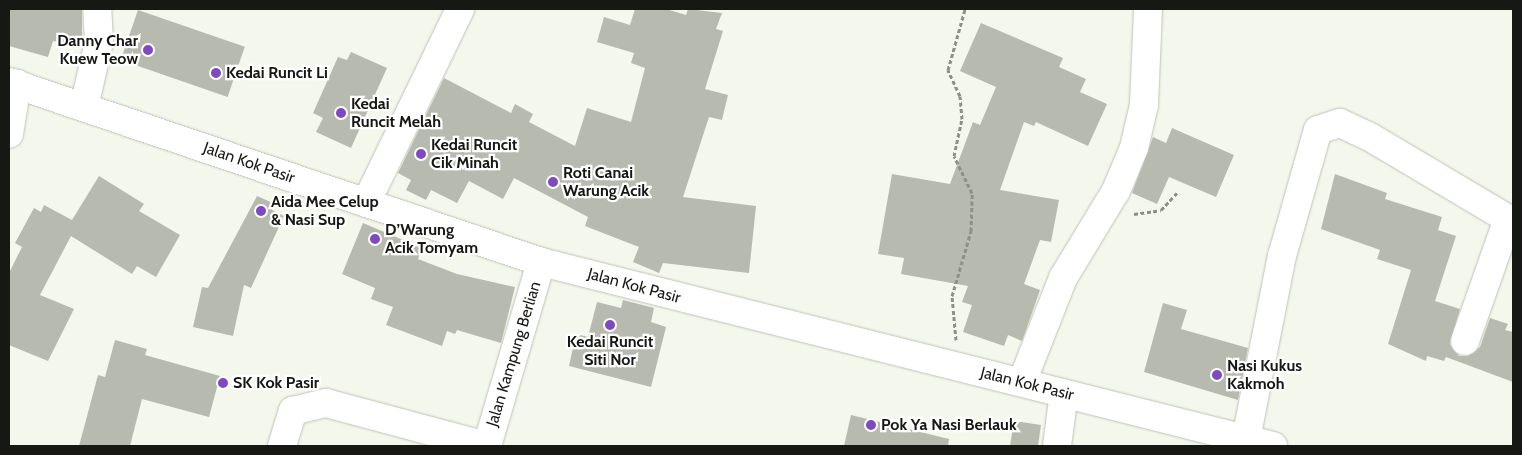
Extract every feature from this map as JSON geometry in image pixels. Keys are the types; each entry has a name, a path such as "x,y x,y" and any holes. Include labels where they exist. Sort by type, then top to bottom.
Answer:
{"street":[{"path":"84,107 99,42 97,9"},
{"path":"366,203 460,9"},
{"path":"1022,382 1063,278 1116,191 1134,148 1144,105 1148,9"},
{"path":"9,134 13,83"},
{"name":"Jalan Kok Pasir","path":"13,83 542,262 1273,446"},
{"path":"1246,439 1282,256 1318,130 1340,123 1370,137 1511,220 1466,341"},
{"name":"Jalan Kampung Berlian","path":"487,446 542,262"},
{"path":"1057,446 1064,393"},
{"path":"282,446 293,411 326,403 487,446"}],"path":[{"path":"961,367 952,296 971,231 972,193 954,156 962,119 960,96 948,70 965,9"},
{"path":"1132,215 1161,210 1179,191"}],"building":[{"path":"9,9 82,9 82,45 53,41 48,57 9,46"},
{"path":"635,9 666,9 686,15 688,9 722,13 716,29 723,31 705,89 728,95 722,120 709,117 683,197 756,206 749,273 663,263 659,273 633,262 639,247 585,226 588,217 514,178 503,199 469,181 457,203 431,190 426,200 406,190 411,180 398,173 444,78 511,113 515,104 533,114 529,122 575,146 587,108 631,122 645,68 631,63 634,53 597,42 604,17 630,25"},
{"path":"138,10 245,47 228,97 121,60"},
{"path":"981,23 1063,58 1059,67 1086,79 1080,92 1107,104 1088,146 1036,122 1034,126 1024,122 1000,190 1059,200 1051,242 1040,240 1024,284 1040,290 1022,341 1008,335 1004,346 963,332 972,305 962,302 968,286 901,274 904,258 878,254 892,174 950,184 973,122 980,125 996,87 960,71"},
{"path":"351,52 387,68 351,148 316,132 323,118 313,113 338,57 347,60"},
{"path":"1172,128 1234,155 1216,197 1169,177 1157,204 1132,193 1153,137 1166,143"},
{"path":"1335,174 1387,193 1385,199 1442,217 1438,230 1456,236 1435,301 1460,309 1450,344 1459,356 1468,356 1480,347 1490,318 1508,324 1505,330 1513,332 1513,382 1446,357 1444,361 1427,356 1426,361 1388,344 1411,270 1377,259 1380,250 1321,229"},
{"path":"99,176 144,204 139,211 180,235 156,277 137,266 132,274 71,236 40,295 74,309 48,361 9,345 9,273 22,247 15,243 34,208 41,212 44,205 72,220"},
{"path":"257,196 275,204 272,210 284,216 251,288 244,285 233,336 193,327 202,287 208,288"},
{"path":"363,223 422,248 418,259 457,274 515,287 501,343 457,330 455,334 447,331 442,346 386,325 393,307 371,299 375,288 342,274"},
{"path":"623,300 654,308 651,322 666,327 651,387 569,366 576,334 588,337 597,302 621,308"},
{"path":"1163,303 1187,310 1181,329 1248,348 1238,400 1144,372"},
{"path":"115,340 147,349 145,355 220,376 209,417 142,399 130,446 79,446 98,375 105,377"},
{"name":"Pok Ya Nasi Berlauk","path":"851,415 949,439 948,446 844,446"},
{"path":"1014,421 1041,425 1038,446 1010,446"}],"place":[{"name":"Danny Char Kuew Teow","path":"148,50"},
{"name":"Kedai Runcit Li","path":"216,73"},
{"name":"Kedai Runcit Melah","path":"341,113"},
{"name":"Kedai Runcit Cik Minah","path":"421,154"},
{"name":"Roti Canai Warung Acik","path":"553,182"},
{"name":"Aida Mee Celup & Nasi Sup","path":"261,211"},
{"name":"D’Warung Acik Tomyam","path":"375,239"},
{"name":"Kedai Runcit Siti Nor","path":"610,325"},
{"name":"Nasi Kukus Kakmoh","path":"1217,375"},
{"name":"SK Kok Pasir","path":"223,383"},
{"name":"Pok Ya Nasi Berlauk","path":"871,425"}]}
